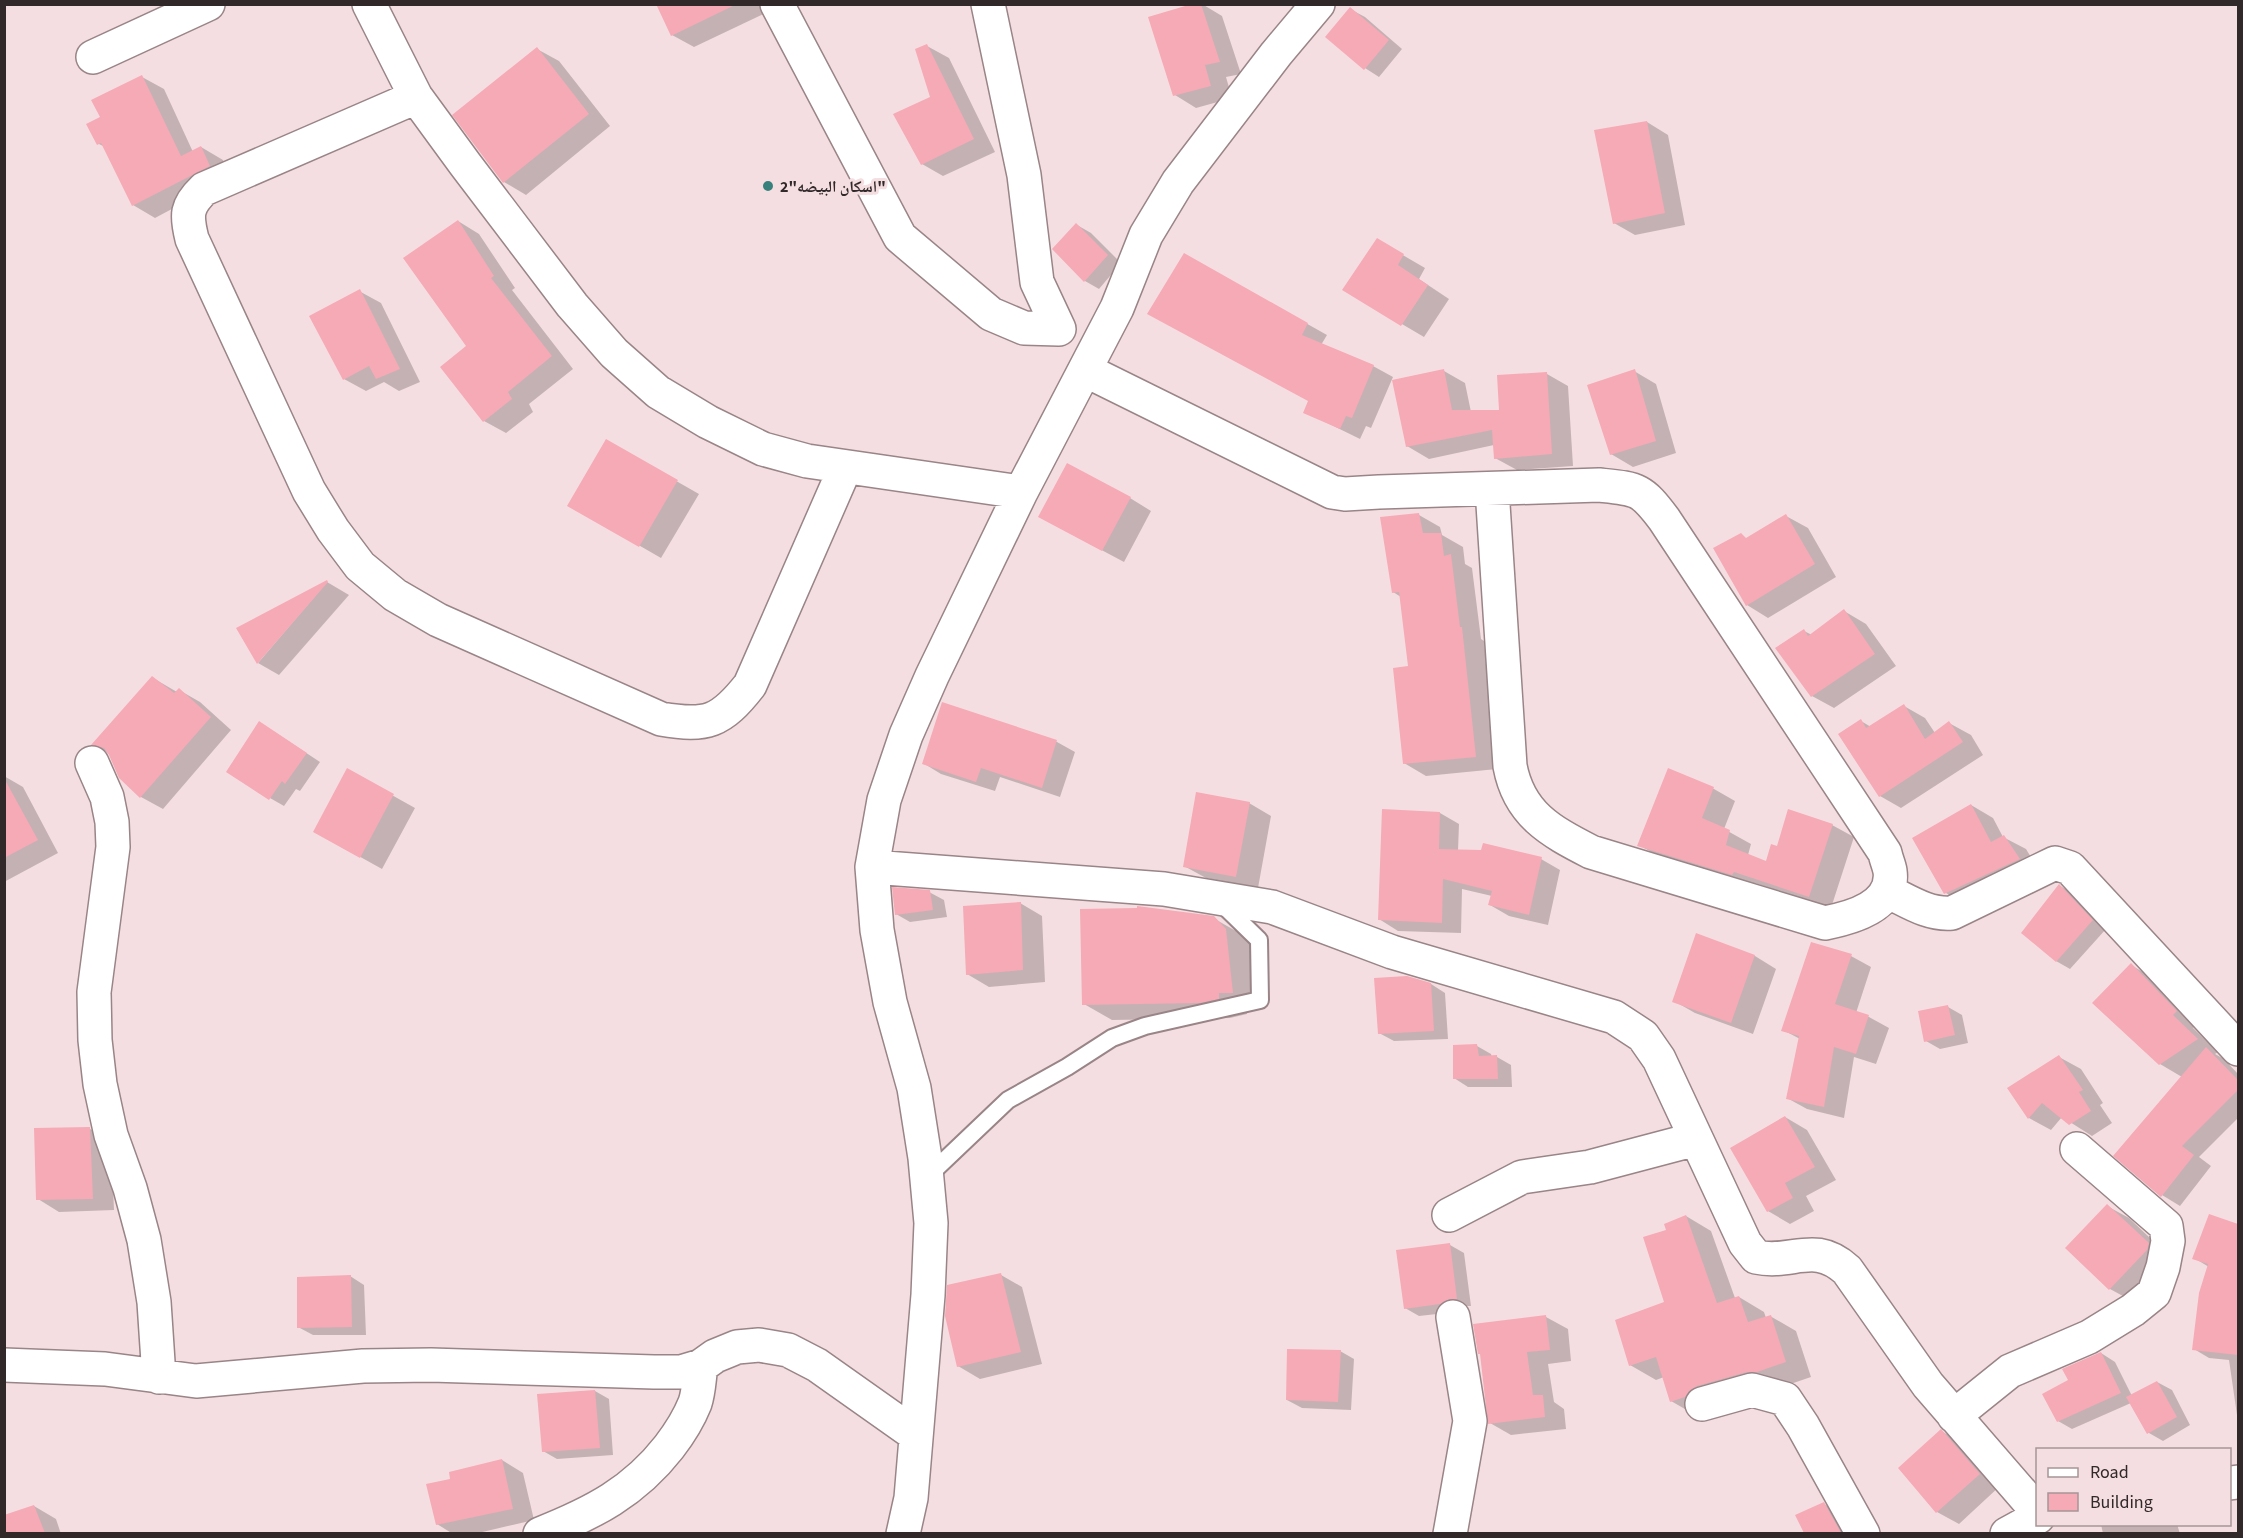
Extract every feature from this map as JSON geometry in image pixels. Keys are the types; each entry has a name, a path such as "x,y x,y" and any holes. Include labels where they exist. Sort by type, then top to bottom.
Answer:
{"street":[{"path":"93,57 208,4"},
{"path":"369,4 416,97 572,304 614,353 658,392 708,422 763,449 845,468 1021,492"},
{"path":"777,4 900,237 991,314 1024,328 1059,329 1037,282 1024,175 988,4"},
{"path":"903,1533 911,1498 928,1295 931,1223 914,1088 890,1002 877,930 872,867 884,800 906,735 969,596 1117,309 1146,235 1178,182 1276,54 1318,4"},
{"path":"416,97 204,189 190,202 187,221 192,239 309,491 333,530 360,566 395,595 438,620 640,709 661,718 689,723 711,720 732,708 750,686 845,468"},
{"path":"1085,370 1332,492 1345,494 1599,485 1635,489 1652,502 1885,853 1890,871 1887,891 1869,908 1848,918 1825,923 1591,852 1568,840 1529,811 1513,782 1510,766 1492,489"},
{"path":"92,763 107,797 112,822 113,847 94,992 95,1040 100,1084 111,1135 130,1188 144,1240 154,1302 159,1377"},
{"path":"1887,891 1928,910 1940,914 1952,913 2055,863 2070,868 2238,1049"},
{"path":"872,867 1164,889 1272,907 1392,952 1614,1017 1643,1036 1659,1059 1745,1243 1756,1257 1771,1260 1816,1254 1834,1258 1847,1270 1928,1385 2036,1514"},
{"path":"1449,1215 1522,1178 1590,1167 1696,1139"},
{"path":"1954,1416 2010,1371 2089,1337 2133,1310 2154,1293 2163,1267 2168,1241 2166,1226 2077,1149"},
{"path":"1450,1533 1470,1420 1453,1317"},
{"path":"4,1365 105,1369 196,1381 363,1366 431,1365 681,1372 701,1366 715,1356 737,1347 759,1345 788,1350 817,1365 916,1435"},
{"path":"540,1533 594,1510 611,1500 653,1467 678,1435 695,1403 701,1366"},
{"path":"1702,1404 1752,1390 1785,1399 1803,1426 1863,1533"},
{"path":"2007,1533 2036,1516"}],"lane":[{"path":"927,1177 1008,1100 1067,1067 1112,1038 1146,1026 1260,1000 1259,940 1215,898"}],"building":[{"path":"656,4 737,4 671,36"},
{"path":"1192,4 1201,4 1220,62 1205,65 1211,86 1173,96 1148,17"},
{"path":"1350,7 1389,40 1364,70 1325,37"},
{"path":"927,44 974,139 921,165 893,114 930,97 915,49"},
{"path":"537,47 589,114 503,183 452,115"},
{"path":"142,75 181,156 201,146 210,166 132,206 101,143 97,145 86,124 100,117 91,100"},
{"path":"1647,121 1665,213 1613,224 1594,130"},
{"path":"458,220 494,276 491,278 552,356 508,392 512,399 483,422 440,367 466,346 403,258"},
{"path":"1076,223 1108,255 1084,282 1052,249"},
{"path":"1377,238 1404,254 1398,265 1428,285 1401,326 1342,290"},
{"path":"1184,253 1308,323 1302,335 1374,365 1352,418 1346,416 1340,429 1303,413 1308,401 1147,314"},
{"path":"360,289 400,369 376,379 369,366 343,380 309,316"},
{"path":"1444,369 1452,410 1499,410 1497,375 1547,372 1552,454 1494,459 1492,430 1406,447 1392,380"},
{"path":"1635,369 1656,441 1610,455 1587,385"},
{"path":"606,439 678,480 639,547 567,506"},
{"path":"1067,463 1131,497 1102,551 1038,517"},
{"path":"1419,513 1423,533 1441,533 1444,556 1451,554 1460,627 1462,627 1476,757 1403,764 1393,668 1408,666 1399,592 1392,593 1380,517"},
{"path":"1786,514 1815,564 1746,606 1713,548 1741,533 1746,538"},
{"path":"327,580 328,582 257,664 236,628"},
{"path":"1844,609 1875,654 1811,697 1775,648 1804,629 1808,636"},
{"path":"152,676 174,693 179,688 211,717 140,798 119,778 104,748 91,745"},
{"path":"942,702 1057,740 1042,788 981,768 976,782 922,764"},
{"path":"1904,704 1925,739 1949,721 1963,742 1879,797 1838,734 1861,719 1866,728"},
{"path":"259,721 307,753 285,784 282,781 269,800 226,772"},
{"path":"347,768 394,794 360,858 313,832"},
{"path":"1668,768 1714,787 1702,818 1730,830 1726,845 1766,861 1771,844 1777,846 1788,809 1833,824 1809,897 1734,872 1732,875 1637,846"},
{"path":"4,778 38,840 4,858"},
{"path":"1196,792 1250,802 1236,877 1183,867"},
{"path":"1971,804 1991,842 2004,835 2020,859 1944,894 1912,838"},
{"path":"1382,809 1440,812 1439,849 1481,850 1483,843 1542,857 1529,915 1488,905 1492,891 1443,879 1442,923 1378,920"},
{"path":"2059,884 2093,920 2056,962 2021,933"},
{"path":"892,887 930,890 933,910 895,915"},
{"path":"1021,902 1023,970 966,975 963,906"},
{"path":"1137,906 1214,916 1226,929 1233,993 1219,993 1219,999 1200,1003 1082,1005 1080,909 1137,908"},
{"path":"1696,933 1755,955 1731,1023 1672,1002"},
{"path":"1811,942 1852,954 1835,1004 1869,1015 1856,1054 1834,1047 1824,1107 1786,1099 1799,1036 1781,1031"},
{"path":"2131,963 2177,1011 2173,1015 2198,1039 2159,1065 2092,1003"},
{"path":"1407,976 1431,983 1434,1031 1378,1034 1374,978"},
{"path":"1948,1005 1955,1035 1924,1042 1918,1011"},
{"path":"1477,1044 1479,1056 1497,1055 1498,1079 1453,1079 1453,1045"},
{"path":"2206,1047 2238,1080 2238,1090 2182,1146 2194,1155 2161,1197 2113,1156"},
{"path":"2059,1055 2083,1090 2079,1092 2091,1111 2069,1125 2042,1103 2028,1119 2007,1088"},
{"path":"1785,1116 1815,1167 1785,1183 1793,1198 1767,1212 1730,1148"},
{"path":"90,1127 93,1199 36,1200 34,1128"},
{"path":"2107,1204 2149,1243 2147,1250 2109,1290 2065,1248"},
{"path":"2209,1214 2238,1224 2238,1355 2192,1350 2199,1293 2208,1264 2192,1259"},
{"path":"1686,1215 1717,1303 1739,1296 1748,1322 1771,1315 1786,1362 1757,1372 1747,1372 1697,1386 1685,1397 1670,1402 1656,1357 1629,1366 1615,1320 1664,1302 1643,1237 1666,1230 1664,1224"},
{"path":"1450,1243 1457,1299 1404,1309 1396,1250"},
{"path":"1001,1273 1021,1352 957,1367 945,1316 947,1285"},
{"path":"351,1275 352,1327 297,1328 297,1277"},
{"path":"1546,1315 1550,1350 1527,1352 1533,1395 1543,1395 1545,1417 1488,1424 1480,1354 1478,1354 1473,1324"},
{"path":"1287,1349 1341,1350 1338,1402 1286,1400"},
{"path":"2101,1352 2121,1393 2057,1422 2042,1394 2068,1380 2062,1369"},
{"path":"2157,1381 2177,1417 2147,1434 2126,1397"},
{"path":"595,1390 600,1448 542,1452 537,1394"},
{"path":"1941,1429 1980,1474 1936,1513 1898,1468"},
{"path":"502,1459 513,1509 436,1525 426,1484 450,1479 449,1472"},
{"path":"1824,1502 1841,1533 1804,1533 1795,1515"},
{"path":"34,1505 45,1533 4,1533 4,1515"}],"place":[{"name":"اسكان البيضه\"2\"","path":"768,186"}]}
